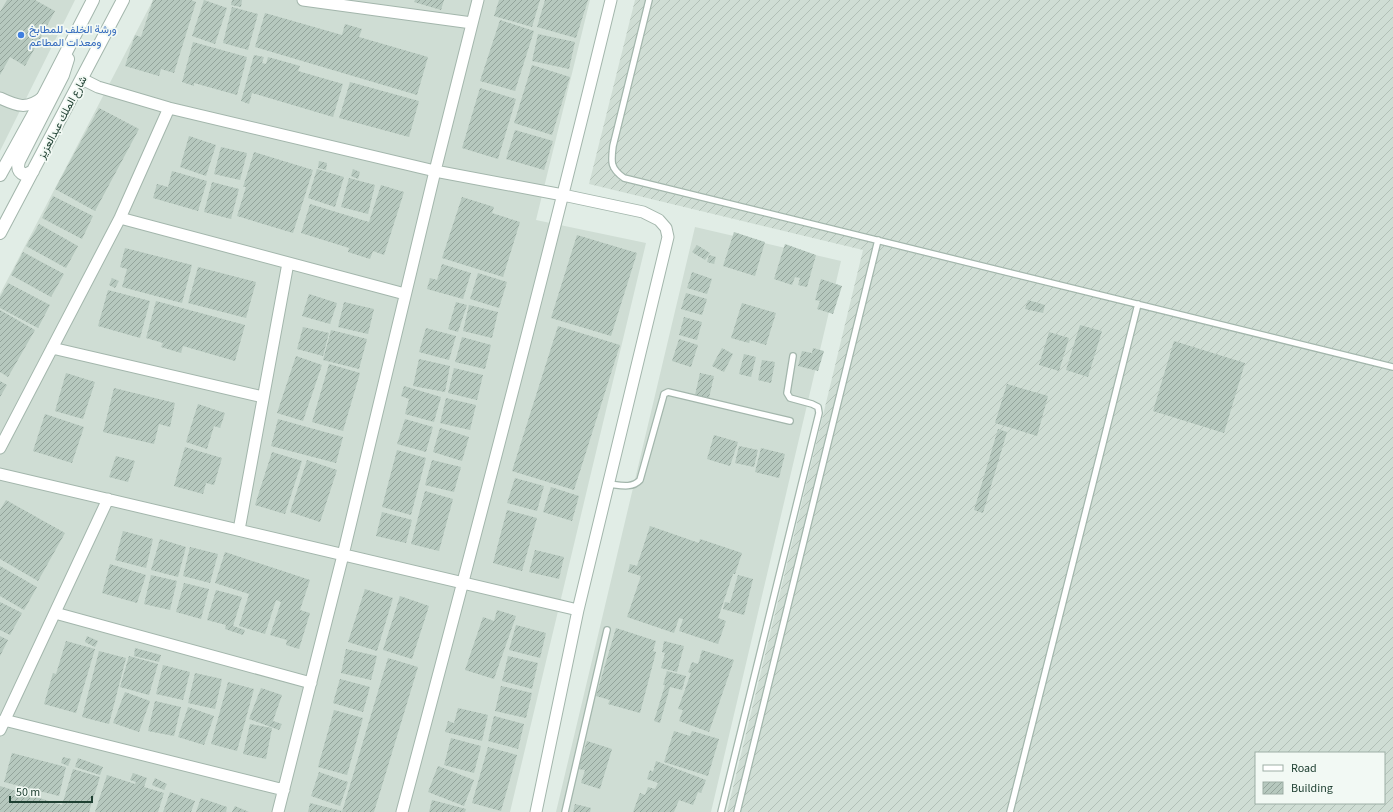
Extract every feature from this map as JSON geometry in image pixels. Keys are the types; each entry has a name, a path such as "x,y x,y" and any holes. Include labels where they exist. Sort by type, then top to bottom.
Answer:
{"street":[{"path":"0,175 43,97 93,0"},
{"name":"شارع الملك عبدالعزيز","path":"0,234 123,0"},
{"path":"306,0 472,24"},
{"path":"278,812 343,555 405,294 478,0"},
{"path":"402,812 463,583 563,195 611,0"},
{"path":"34,171 25,175 18,170 17,166 64,75 74,36"},
{"path":"82,79 98,87 169,108 435,171 563,195 643,212 659,220 666,228 668,237 578,610 536,812"},
{"path":"0,98 16,105 25,106 31,105 43,97"},
{"path":"0,448 120,218 169,108"},
{"path":"120,218 405,294"},
{"path":"239,530 288,263"},
{"path":"52,348 264,397"},
{"path":"0,474 578,610"},
{"path":"108,499 2,725 284,790"},
{"path":"55,613 311,683"}],"lane":[{"path":"649,0 613,146 612,166 624,178 1393,367"},
{"path":"737,812 878,240"},
{"path":"1010,812 1138,304"},
{"path":"721,812 819,413 818,407 790,398 787,393 793,356"},
{"path":"608,484 626,486 637,484 640,480 664,394 668,392 790,422"},
{"path":"565,812 607,630"}],"shaded area":[{"path":"0,0 75,0 0,151"},
{"path":"153,0 590,0 536,220 646,243 510,812 0,812 0,294"},
{"path":"635,0 1393,0 1393,812 727,812 863,250 589,184"},
{"path":"695,227 841,261 711,812 556,812"}],"building":[{"name":"ورشة الخلف للمطابخ ومعدات المطاعم","path":"7,0 35,0 55,11 25,66 10,57 0,75 0,12"},
{"path":"153,0 191,0 196,2 174,73 161,69 159,76 125,66 135,35 141,37"},
{"path":"204,0 227,8 215,44 192,36"},
{"path":"232,0 242,0 241,7 231,5"},
{"path":"415,0 444,0 441,10 414,2"},
{"path":"499,0 540,0 532,27 494,16"},
{"path":"545,0 588,0 576,38 537,27"},
{"path":"232,7 258,14 248,50 223,43"},
{"path":"265,13 342,35 345,24 362,29 359,37 428,57 417,95 255,47"},
{"path":"500,20 534,31 515,91 480,81"},
{"path":"538,34 575,42 569,69 532,61"},
{"path":"193,42 247,57 237,95 194,83 194,86 182,82"},
{"path":"254,55 264,57 262,63 266,64 268,57 300,66 298,71 343,84 333,117 252,93 249,104 241,101"},
{"path":"532,65 570,77 552,135 514,123"},
{"path":"350,82 419,101 409,137 339,118"},
{"path":"480,88 516,99 498,159 462,148"},
{"path":"99,108 139,129 95,211 55,189"},
{"path":"515,130 553,141 544,170 506,159"},
{"path":"189,136 216,145 206,176 180,167"},
{"path":"221,147 247,153 240,180 214,174"},
{"path":"254,152 313,170 293,233 237,216 246,187 243,187"},
{"path":"319,161 327,163 326,170 318,168"},
{"path":"317,169 344,177 335,207 308,198"},
{"path":"353,169 360,172 358,179 351,176"},
{"path":"172,171 207,181 198,211 153,198 157,184 168,187"},
{"path":"349,178 375,185 368,214 341,207"},
{"path":"212,182 239,189 231,219 204,212"},
{"path":"381,185 404,192 384,255 373,251 370,259 348,252 349,248 301,233 310,204 369,222"},
{"path":"53,196 93,216 82,239 42,218"},
{"path":"462,197 494,207 492,213 520,222 503,277 442,258"},
{"path":"39,224 78,246 66,268 26,246"},
{"path":"734,232 765,242 755,276 723,266"},
{"path":"577,235 637,253 611,336 551,318"},
{"path":"785,244 816,255 807,287 798,285 800,278 795,277 792,285 774,279"},
{"path":"697,245 710,253 705,260 692,252"},
{"path":"125,248 192,265 182,303 122,287 127,269 120,267"},
{"path":"23,252 64,274 51,297 11,275"},
{"path":"709,255 716,257 714,264 707,262"},
{"path":"442,264 471,273 463,299 427,289 430,278 437,280"},
{"path":"198,267 256,282 246,318 188,303"},
{"path":"692,272 712,279 707,294 687,288"},
{"path":"478,273 507,282 499,308 470,299"},
{"path":"112,278 119,281 115,288 109,285"},
{"path":"821,279 842,286 833,314 817,309 820,301 815,300"},
{"path":"8,283 50,305 38,328 0,308 0,297"},
{"path":"108,290 150,301 140,338 98,326"},
{"path":"686,293 707,299 702,315 681,309"},
{"path":"309,294 337,303 330,324 302,316"},
{"path":"1028,300 1045,305 1043,313 1025,309"},
{"path":"156,301 245,325 235,361 183,346 181,353 161,347 163,343 146,338"},
{"path":"344,302 374,309 368,334 338,327"},
{"path":"456,302 467,305 458,332 448,329"},
{"path":"742,303 776,313 766,345 750,340 749,343 731,338"},
{"path":"469,305 498,312 492,338 463,331"},
{"path":"0,310 35,330 8,377 0,372"},
{"path":"684,317 702,322 697,340 679,335"},
{"path":"1080,325 1102,331 1088,377 1066,370"},
{"path":"558,326 620,345 574,490 512,471"},
{"path":"303,327 329,333 323,356 297,349"},
{"path":"426,328 456,336 449,360 419,352"},
{"path":"331,330 367,339 359,369 323,360"},
{"path":"1049,332 1069,338 1059,371 1039,365"},
{"path":"462,337 491,345 485,369 455,362"},
{"path":"679,339 698,345 691,367 672,361"},
{"path":"1174,341 1245,363 1224,433 1153,411"},
{"path":"722,348 733,354 724,372 712,366"},
{"path":"813,348 824,351 818,371 798,366 802,351 812,353"},
{"path":"744,354 756,357 751,377 739,374"},
{"path":"296,356 322,365 303,421 277,413"},
{"path":"419,359 450,366 445,392 413,386"},
{"path":"762,360 775,362 771,383 758,380"},
{"path":"329,364 360,373 343,431 312,422"},
{"path":"454,368 483,375 477,400 448,393"},
{"path":"66,373 95,382 83,419 55,411"},
{"path":"700,373 714,376 709,398 695,395"},
{"path":"0,381 7,385 0,397"},
{"path":"1007,384 1048,396 1037,436 995,423"},
{"path":"404,386 441,397 434,422 405,414 409,399 401,396"},
{"path":"114,388 175,403 170,427 159,424 154,444 103,432"},
{"path":"446,398 476,405 470,430 440,423"},
{"path":"198,404 225,413 220,428 214,426 207,449 186,442"},
{"path":"45,414 84,427 72,463 33,451"},
{"path":"278,419 343,437 336,463 271,446"},
{"path":"405,419 433,427 426,452 397,444"},
{"path":"440,428 469,437 462,461 433,452"},
{"path":"998,429 1007,432 983,513 974,510"},
{"path":"714,435 738,442 730,466 707,459"},
{"path":"739,446 758,450 754,467 735,463"},
{"path":"185,447 222,458 214,485 206,483 203,494 174,486"},
{"path":"761,448 785,454 779,478 755,472"},
{"path":"397,450 426,458 411,515 382,507"},
{"path":"272,452 302,461 285,514 255,505"},
{"path":"116,456 135,461 128,482 109,477"},
{"path":"307,460 337,470 320,522 290,512"},
{"path":"432,460 461,467 454,492 425,485"},
{"path":"515,478 544,486 537,511 507,503"},
{"path":"551,487 579,496 572,521 543,512"},
{"path":"425,491 453,499 439,551 411,544"},
{"path":"6,500 65,533 38,581 0,559 0,510"},
{"path":"507,510 537,518 522,571 493,563"},
{"path":"382,512 412,520 406,543 376,536"},
{"path":"650,526 699,543 700,539 742,553 718,618 726,621 718,644 679,631 683,619 679,618 674,633 627,617 641,576 628,572 630,564 637,566"},
{"path":"123,531 153,539 146,568 115,560"},
{"path":"160,539 186,547 178,577 151,570"},
{"path":"190,547 218,554 210,583 183,576"},
{"path":"535,550 564,557 559,579 529,572"},
{"path":"225,552 310,580 300,610 310,613 299,649 286,645 287,640 270,635 281,602 276,600 265,634 239,626 249,594 215,583"},
{"path":"110,564 146,575 137,603 102,593"},
{"path":"0,566 37,587 24,610 0,596"},
{"path":"151,575 177,581 170,610 144,604"},
{"path":"738,575 753,579 744,615 723,609 725,602 730,603"},
{"path":"184,583 209,589 201,619 176,612"},
{"path":"365,589 393,598 377,651 348,642"},
{"path":"216,590 242,597 233,626 245,630 243,635 225,629 226,625 207,620"},
{"path":"400,596 429,606 412,659 383,650"},
{"path":"0,602 22,613 10,635 0,630"},
{"path":"497,610 516,616 494,679 465,670 483,617 494,621"},
{"path":"516,625 546,633 540,658 509,650"},
{"path":"616,628 656,641 653,651 656,652 640,713 608,704 610,700 596,696"},
{"path":"0,636 8,640 0,656"},
{"path":"87,636 98,641 95,647 85,642"},
{"path":"66,641 95,649 76,713 44,704 53,673 56,674"},
{"path":"664,641 684,646 677,672 661,668 665,653 662,652"},
{"path":"135,648 161,655 159,662 134,656"},
{"path":"346,649 377,656 371,680 341,673"},
{"path":"702,650 734,660 709,732 679,721 683,710 678,709 691,673 688,672 692,662 698,664"},
{"path":"99,651 126,658 109,724 82,717"},
{"path":"129,656 158,664 149,695 120,687"},
{"path":"508,656 538,663 532,689 502,681"},
{"path":"388,658 418,667 374,812 342,812"},
{"path":"163,665 190,672 183,700 156,694"},
{"path":"667,671 686,676 682,690 670,687 660,723 654,721 665,685 663,685"},
{"path":"195,673 222,679 215,709 188,703"},
{"path":"340,679 370,687 363,712 333,703"},
{"path":"228,682 254,689 237,751 211,744"},
{"path":"501,686 532,693 526,718 495,711"},
{"path":"261,688 282,695 273,721 282,724 279,730 249,719"},
{"path":"125,692 150,701 139,732 113,723"},
{"path":"155,701 181,707 174,736 148,731"},
{"path":"188,707 214,716 204,745 178,737"},
{"path":"458,708 488,715 482,741 445,732 448,721 454,723"},
{"path":"334,710 363,718 347,775 318,767"},
{"path":"494,716 524,724 518,749 488,741"},
{"path":"250,724 272,728 266,759 243,754"},
{"path":"674,731 690,736 692,731 719,739 708,776 664,762"},
{"path":"451,738 481,746 474,773 444,765"},
{"path":"587,741 612,749 600,789 581,783 585,770 578,769"},
{"path":"488,747 517,755 501,811 472,803"},
{"path":"12,753 66,767 59,796 4,782"},
{"path":"63,757 71,759 68,766 61,763"},
{"path":"78,758 103,767 100,775 75,767"},
{"path":"656,761 706,780 701,793 698,792 693,805 679,800 674,812 633,812 640,793 645,795 648,787 655,789 658,783 647,779 650,770 653,772"},
{"path":"438,766 474,780 464,806 428,792"},
{"path":"73,769 100,777 89,812 0,812 0,786 62,805"},
{"path":"319,772 348,782 340,806 311,796"},
{"path":"133,773 147,778 144,787 164,793 158,812 95,812 107,775 135,784 136,782 130,780"},
{"path":"155,778 167,784 164,790 152,785"},
{"path":"170,792 195,801 191,812 163,812"},
{"path":"201,798 227,807 226,812 196,812"},
{"path":"432,800 466,809 465,812 429,812"},
{"path":"310,803 342,811 308,812"},
{"path":"575,804 591,808 590,812 573,812"},
{"path":"235,806 249,812 232,812"}],"place":[{"name":"ورشة الخلف للمطابخ ومعدات المطاعم","path":"21,35"}]}
